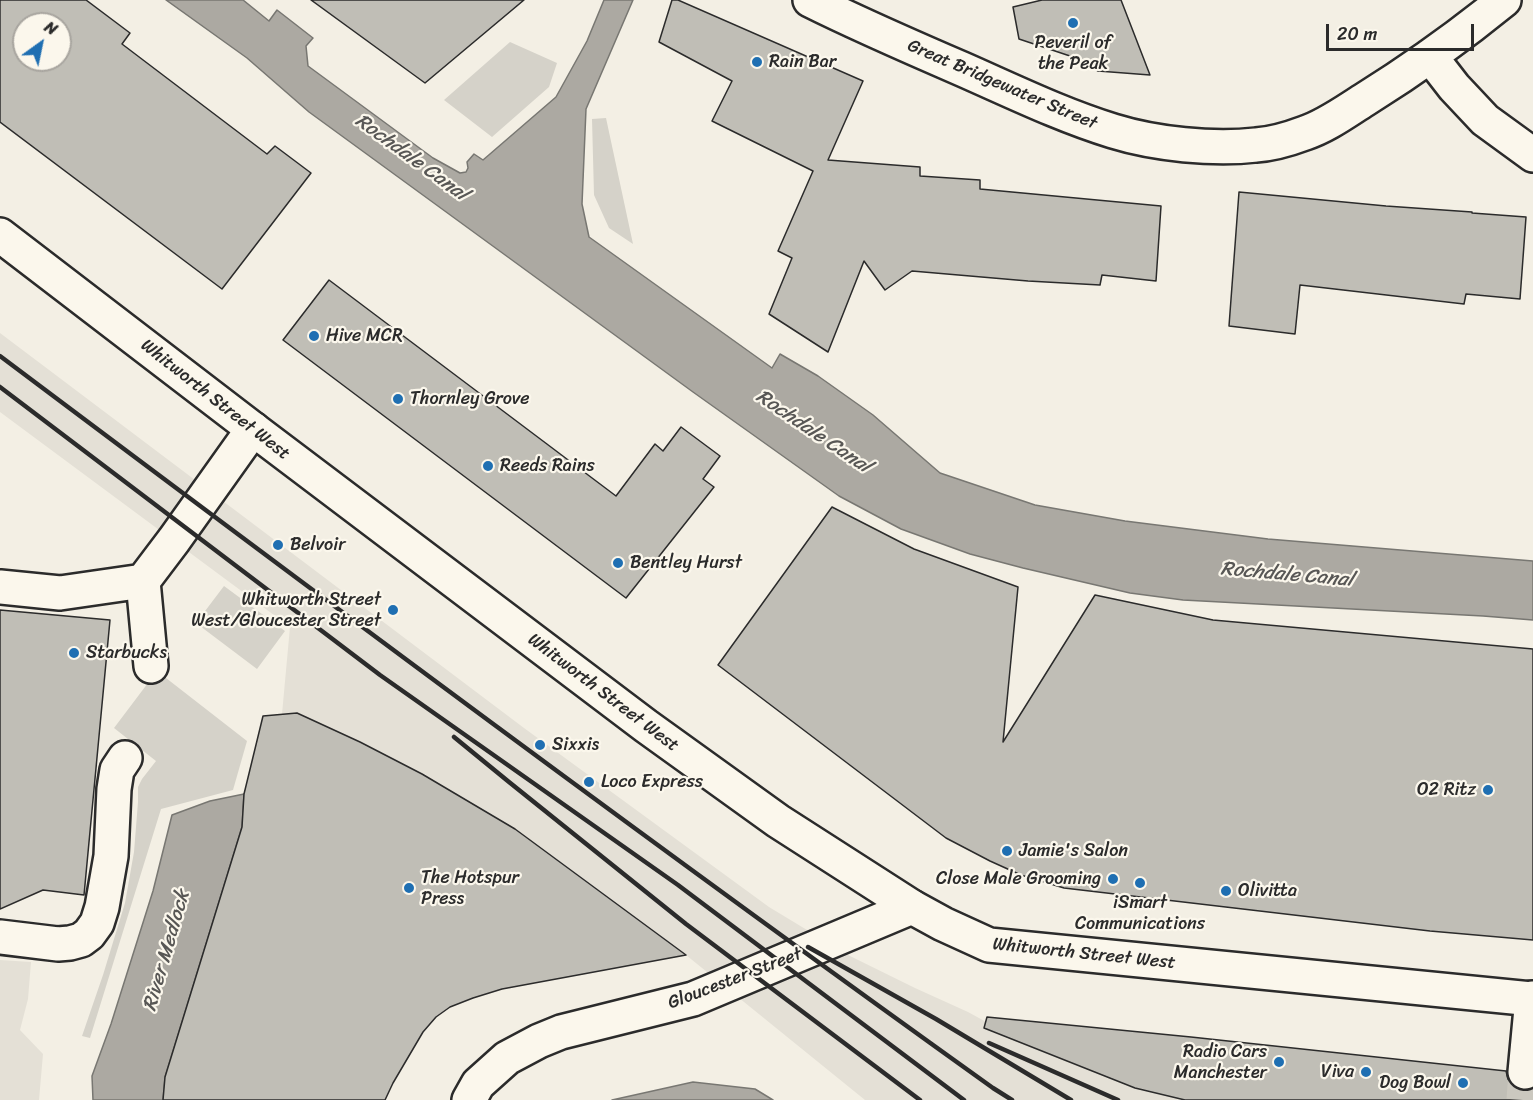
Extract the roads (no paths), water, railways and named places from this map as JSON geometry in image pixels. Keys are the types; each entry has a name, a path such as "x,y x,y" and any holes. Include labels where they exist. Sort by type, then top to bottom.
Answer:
{"street":[{"name":"Great Bridgewater Street","path":"810,0 1050,108 1114,132 1164,142 1207,146 1257,145 1306,133 1385,87 1430,56 1500,1"},
{"path":"1430,56 1454,87 1485,120 1533,155"},
{"name":"Whitworth Street West","path":"0,235 656,733 797,834 912,908 943,924 989,945 1533,998"},
{"path":"0,587 60,593 143,581 253,429"},
{"path":"143,581 151,666"},
{"path":"0,937 58,944 77,941 89,934 97,923 111,856 117,770 125,758"},
{"name":"Gloucester Street","path":"469,1100 478,1084 507,1058 539,1041 561,1032 693,999 912,908"},
{"path":"1525,1072 1533,998"}],"water":[{"name":"Rochdale Canal","path":"166,0 243,0 269,21 277,10 313,38 306,46 308,66 433,158 460,173 466,172 467,162 474,154 483,160 556,97 587,41 604,0 633,0 586,109 582,204 589,237 772,368 780,354 818,376 873,415 940,473 1035,505 1125,521 1268,539 1533,561 1533,620 1183,600 1130,593 970,554 901,529 839,496 693,392 309,112 247,58"},
{"name":"River Medlock","path":"244,794 242,827 165,1077 163,1100 93,1100 92,1076 153,891 172,815 210,801"},
{"path":"693,1082 755,1089 773,1100 612,1100"}],"tunnel":[{"path":"1523,1100 1525,1072"}],"railway":[{"path":"0,356 619,816 1012,1100"},
{"path":"0,387 380,675 678,885 964,1100"},
{"path":"454,737 686,924 920,1100"},
{"path":"808,947 936,1019 1071,1100"},
{"path":"989,1043 1118,1100"}],"place":[{"name":"Peveril of the Peak","path":"1073,23"},
{"name":"Rain Bar","path":"757,62"},
{"name":"Hive MCR","path":"314,336"},
{"name":"Thornley Grove","path":"398,399"},
{"name":"Reeds Rains","path":"488,466"},
{"name":"Belvoir","path":"278,545"},
{"name":"Bentley Hurst","path":"618,563"},
{"name":"Whitworth Street West/Gloucester Street","path":"393,610"},
{"name":"Starbucks","path":"74,653"},
{"name":"Sixxis","path":"540,745"},
{"name":"Loco Express","path":"589,782"},
{"name":"O2 Ritz","path":"1488,790"},
{"name":"Jamie's Salon","path":"1007,851"},
{"name":"Close Male Grooming","path":"1113,879"},
{"name":"iSmart Communications","path":"1140,883"},
{"name":"The Hotspur Press","path":"409,888"},
{"name":"Olivitta","path":"1226,891"},
{"name":"Radio Cars Manchester","path":"1279,1062"},
{"name":"Viva","path":"1366,1072"},
{"name":"Dog Bowl","path":"1463,1083"}]}
